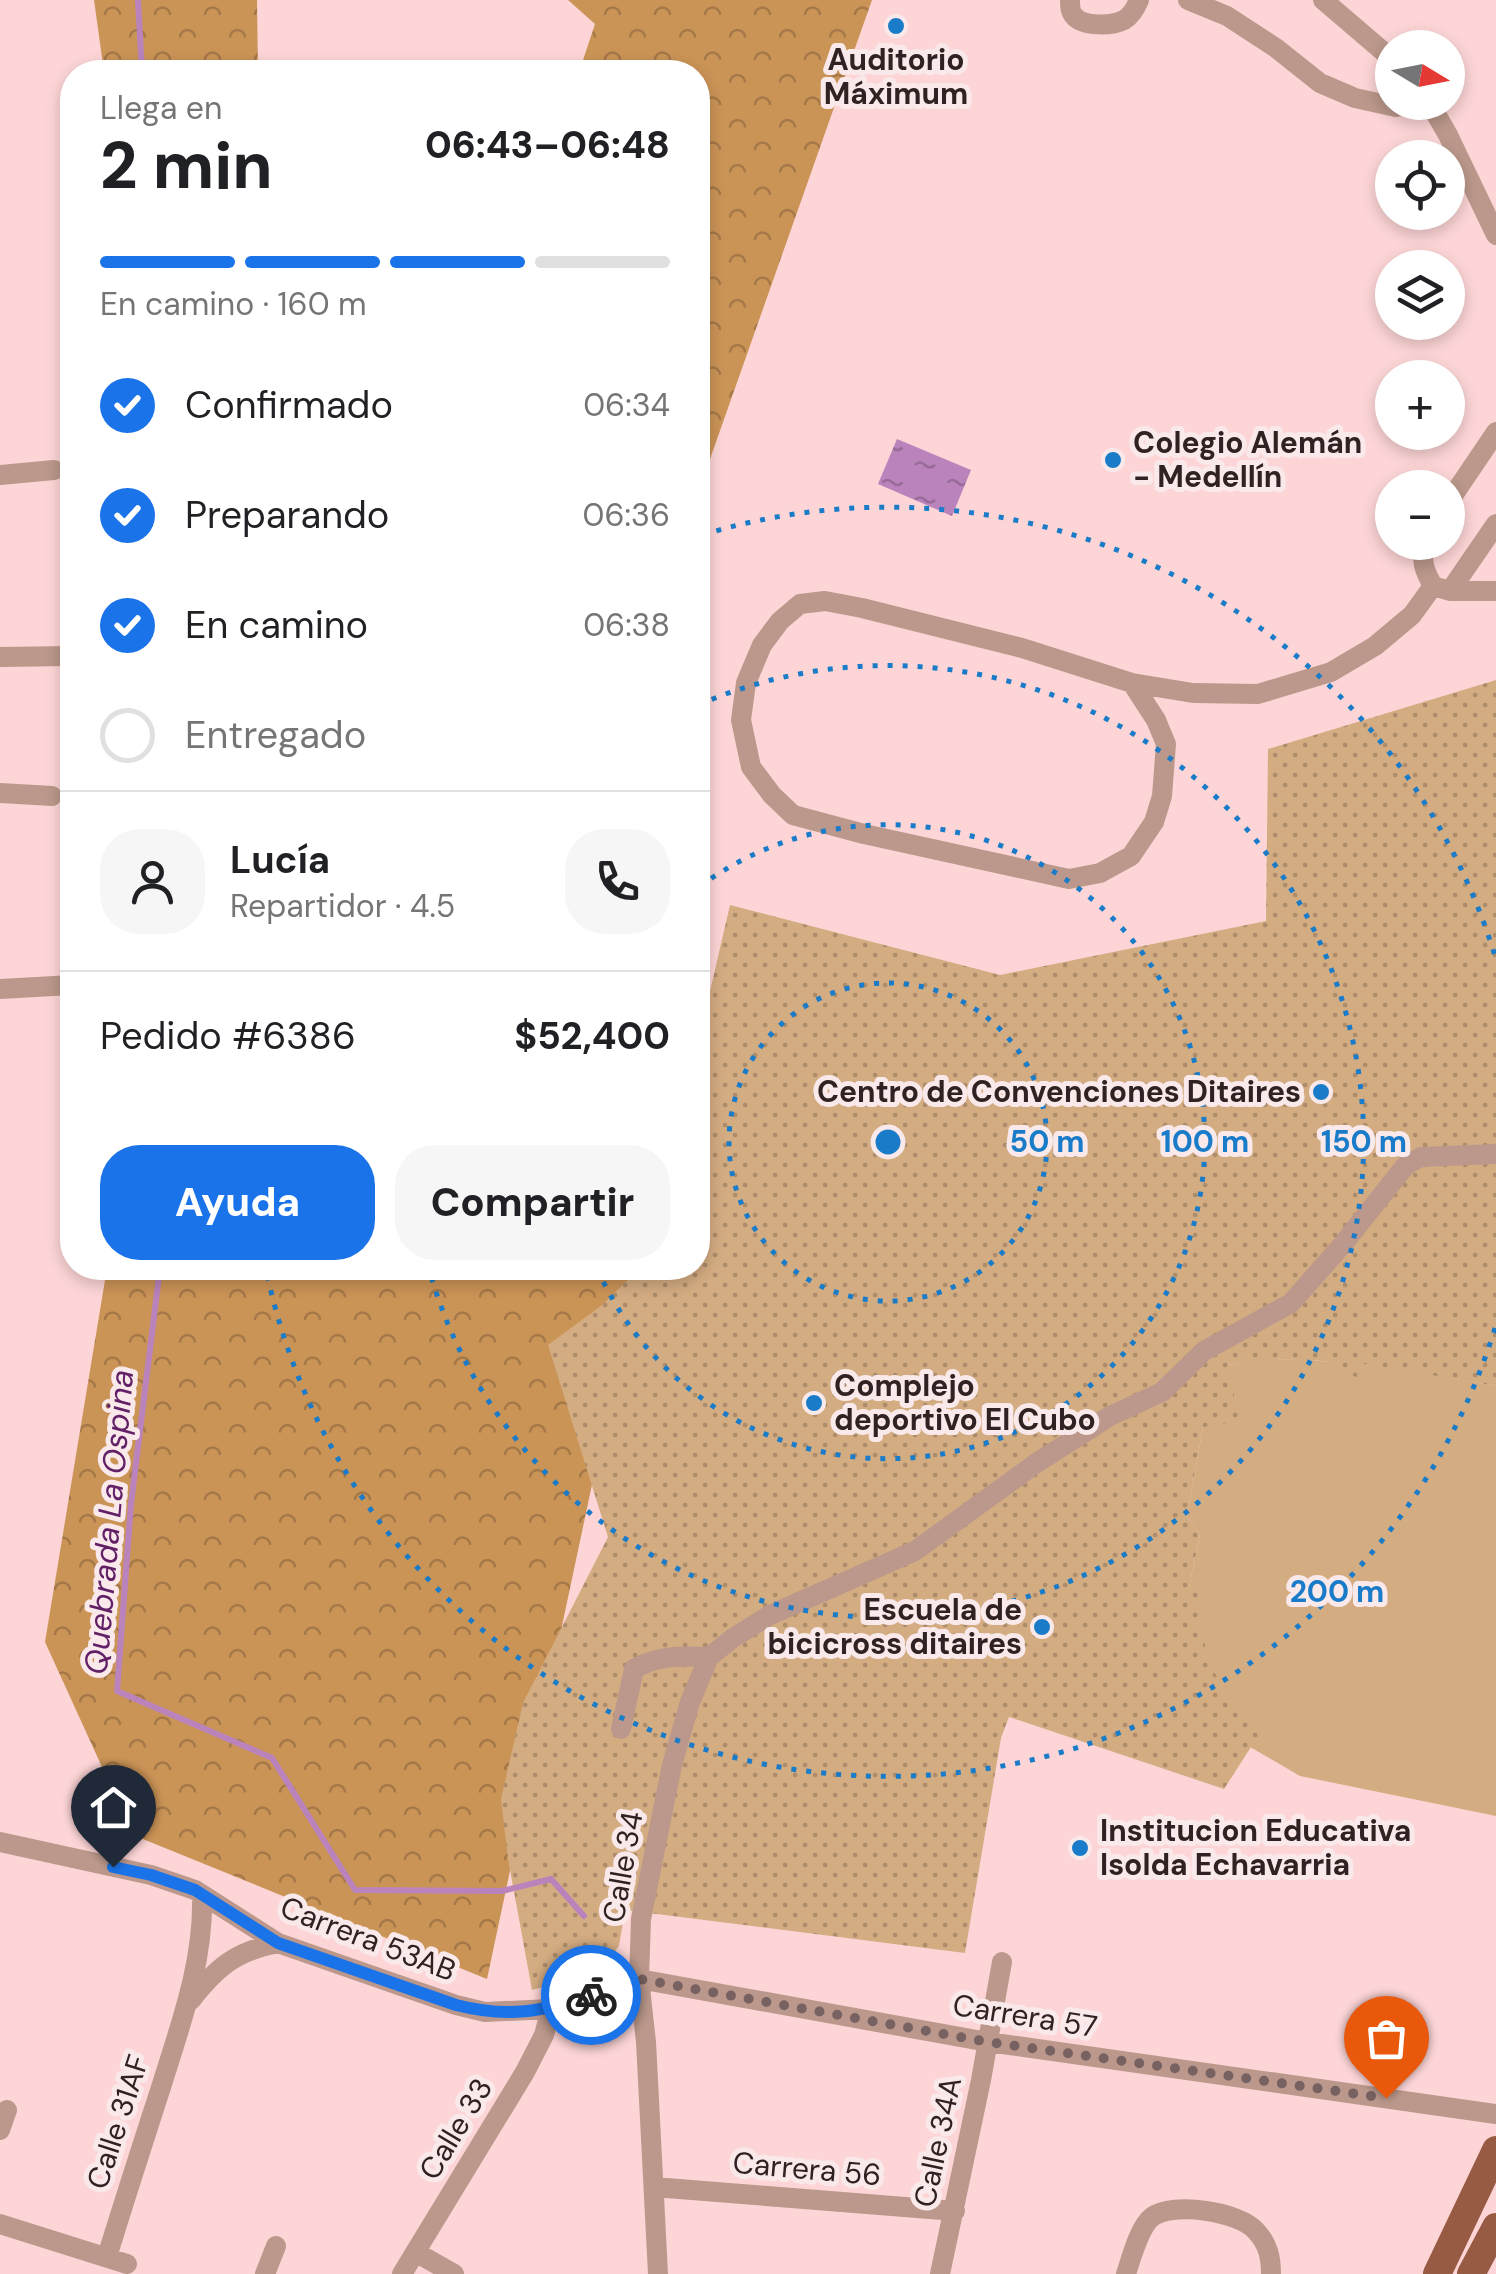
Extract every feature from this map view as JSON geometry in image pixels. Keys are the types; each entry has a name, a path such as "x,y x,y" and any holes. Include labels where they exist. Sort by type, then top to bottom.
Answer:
{"main road":[{"path":"1437,2274 1496,2150"},
{"path":"1472,2274 1496,2227"}],"street":[{"path":"1070,0 1074,17 1100,24 1122,21 1140,0"},
{"path":"1188,0 1227,16 1320,83 1375,102"},
{"path":"1322,0 1375,45"},
{"path":"1439,120 1487,197 1496,235"},
{"path":"1465,478 1496,432"},
{"path":"0,475 54,470"},
{"path":"1132,683 1166,744 1165,775 1154,822 1131,856 1100,873 1069,879 864,834 793,814 751,767 740,720 746,682 762,645 780,621 800,604 825,601 1022,648 1132,683 1193,693 1258,694 1330,672 1375,646 1441,588 1496,524"},
{"path":"1423,560 1424,570 1441,588 1496,591"},
{"path":"0,657 60,656"},
{"path":"0,793 52,796"},
{"path":"0,989 60,985"},
{"path":"621,1729 634,1669 651,1659 668,1656 709,1657 770,1614 915,1551 1035,1464 1110,1416 1162,1392 1204,1351 1291,1302 1406,1165 1421,1157 1496,1154"},
{"name":"Calle 34","path":"658,2274 639,1979 641,1919 672,1765 690,1702 709,1657"},
{"name":"Carrera 53AB","path":"0,1842 151,1875 202,1894 278,1943 456,2005 485,2012 551,2009"},
{"name":"Calle 31AF","path":"1,2227 117,2260 187,2006 199,1954 202,1894"},
{"name":"Calle 31AF","path":"187,2006 210,1977 235,1956 278,1943"},
{"name":"Calle 34A","path":"940,2274 1002,1962"},
{"name":"Carrera 57","path":"551,2009 639,1979 988,2042 1496,2114"},
{"name":"Calle 33","path":"402,2274 525,2072 542,2039 551,2009"},
{"path":"506,2012 542,2039"},
{"name":"Carrera 56","path":"654,2187 955,2211"},
{"path":"1126,2274 1137,2241 1151,2217 1185,2208 1229,2215 1254,2228 1271,2254 1272,2274"},
{"path":"265,2274 276,2246"},
{"path":"416,2252 454,2274"}],"shaded area":[{"path":"1496,680 1496,1386 1360,1363 1357,1377 1329,1372 1330,1362 1279,1360 1228,1365 1239,1421 1203,1427 1187,1516 1200,1535 1189,1587 1201,1590 1201,1625 1215,1673 1260,1733 1224,1789 1009,1717 1001,1738 965,1953 625,1910 619,1946 601,1971 532,1990 501,1799 523,1703 608,1537 548,1345 602,1305 628,1280 710,1280 710,991 730,905 1000,975 1266,921 1268,749"},
{"path":"1301,1359 1331,1362 1356,1377 1360,1362 1496,1386 1496,1816 1300,1776 1250,1747 1259,1733 1235,1708 1218,1681 896,1588 1189,1587 1200,1535 1187,1516 1203,1427 1228,1365"}],"green space":[{"path":"94,0 257,0 258,60 102,60"},
{"path":"568,0 872,0 710,459 710,60 583,60 595,24"},
{"path":"105,1280 635,1280 487,1979 133,1835 45,1642"}],"water":[{"path":"897,439 971,470 952,516 878,484"}],"waterway":[{"name":"Quebrada La Ospina","path":"138,0 141,60"},
{"name":"Quebrada La Ospina","path":"159,1280 131,1504 117,1691 272,1758 355,1890 502,1891 551,1879 584,1916"}],"way so far":[{"path":"591,1995 639,1979 988,2042 1386,2098"}],"place":[{"name":"Auditorio Máximum","path":"896,26"},
{"name":"Colegio Alemán - Medellín","path":"1113,460"},
{"name":"Centro de Convenciones Ditaires","path":"1321,1092"},
{"name":"Complejo deportivo El Cubo","path":"814,1403"},
{"name":"Escuela de bicicross ditaires","path":"1042,1627"},
{"name":"Institucion Educativa Isolda Echavarria","path":"1080,1848"}],"route":[{"path":"113,1867 195,1890 278,1943 456,2005 485,2012 551,2009 591,1995"}]}
